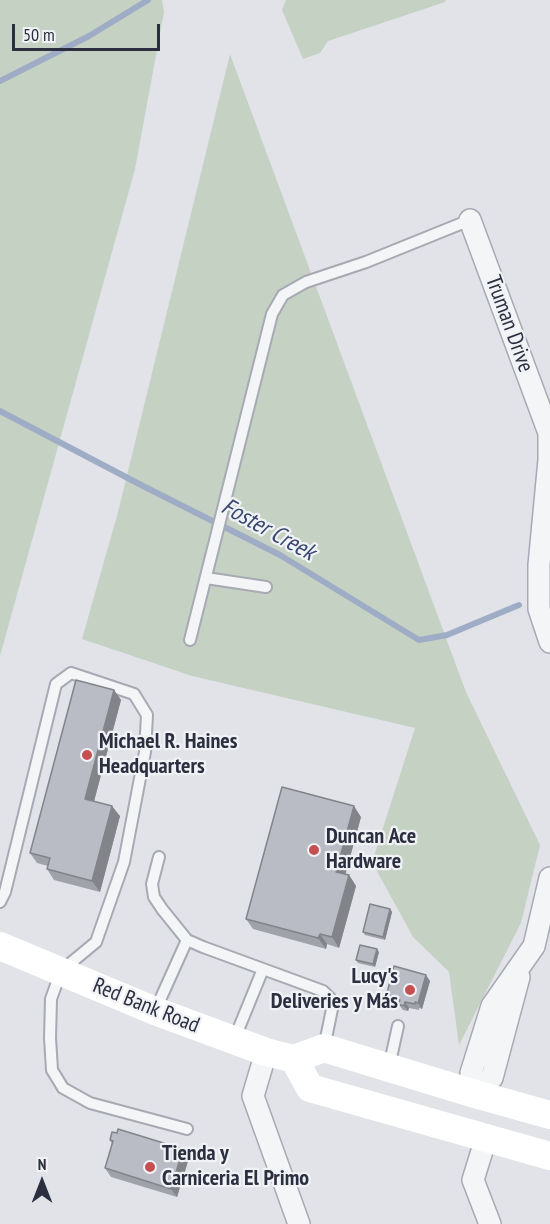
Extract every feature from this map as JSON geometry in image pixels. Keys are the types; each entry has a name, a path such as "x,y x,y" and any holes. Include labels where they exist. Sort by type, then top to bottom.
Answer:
{"main road":[{"name":"Red Bank Road","path":"0,946 155,1011 266,1052 294,1059"},
{"path":"550,1115 476,1091 324,1048 294,1059 310,1088 550,1156"},
{"path":"434,1123 463,1110 476,1091"}],"street":[{"name":"Truman Drive","path":"470,220 549,433 549,460 539,565 539,609 550,642"},
{"path":"476,1091 492,1078 523,962 534,946 550,878"},
{"path":"266,1052 253,1096 299,1224"},
{"path":"486,1138 474,1180 490,1224"}],"lane":[{"path":"190,640 272,314 283,295 306,282 366,262 470,220"},
{"path":"206,578 266,587"},
{"path":"0,902 5,892 56,684 71,673 134,694 147,715 145,752 124,861 96,942 61,971 51,999 52,1070 63,1088 90,1103 187,1129"},
{"path":"159,857 152,884 154,897 187,940 323,991 330,998 332,1009 324,1048"},
{"path":"155,1011 187,940"},
{"path":"233,1040 263,969"},
{"path":"389,1067 398,1026"}],"green space":[{"path":"0,0 162,0 164,12 135,169 0,656"},
{"path":"286,0 446,0 328,41 320,53 303,59 282,10"},
{"path":"230,54 466,692 540,845 521,923 459,1045 449,972 413,937 372,862 415,728 192,676 82,639 118,512"}],"building":[{"name":"Michael R. Haines Headquarters","path":"76,680 114,690 85,799 112,806 92,881 47,869 50,858 30,853"},
{"name":"Duncan Ace Hardware","path":"282,787 354,806 336,872 349,875 332,937 320,934 318,938 246,919"},
{"path":"370,904 390,909 383,937 363,932"},
{"path":"360,945 377,949 373,964 356,960"},
{"name":"Lucy's Deliveries y Más","path":"394,966 426,975 418,1003 405,1002 404,1006 398,1004 400,1000 390,997 387,993"},
{"name":"Tienda y Carniceria El Primo","path":"118,1129 183,1149 171,1189 105,1168 113,1141 110,1140 112,1132 117,1133"}],"waterway":[{"name":"Foster Creek","path":"0,81 89,36 148,0"},
{"name":"Foster Creek","path":"0,411 280,555 419,640 447,635 519,605"}],"place":[{"name":"Michael R. Haines Headquarters","path":"87,755"},
{"name":"Duncan Ace Hardware","path":"314,850"},
{"name":"Lucy's Deliveries y Más","path":"410,990"},
{"name":"Tienda y Carniceria El Primo","path":"150,1167"}]}
